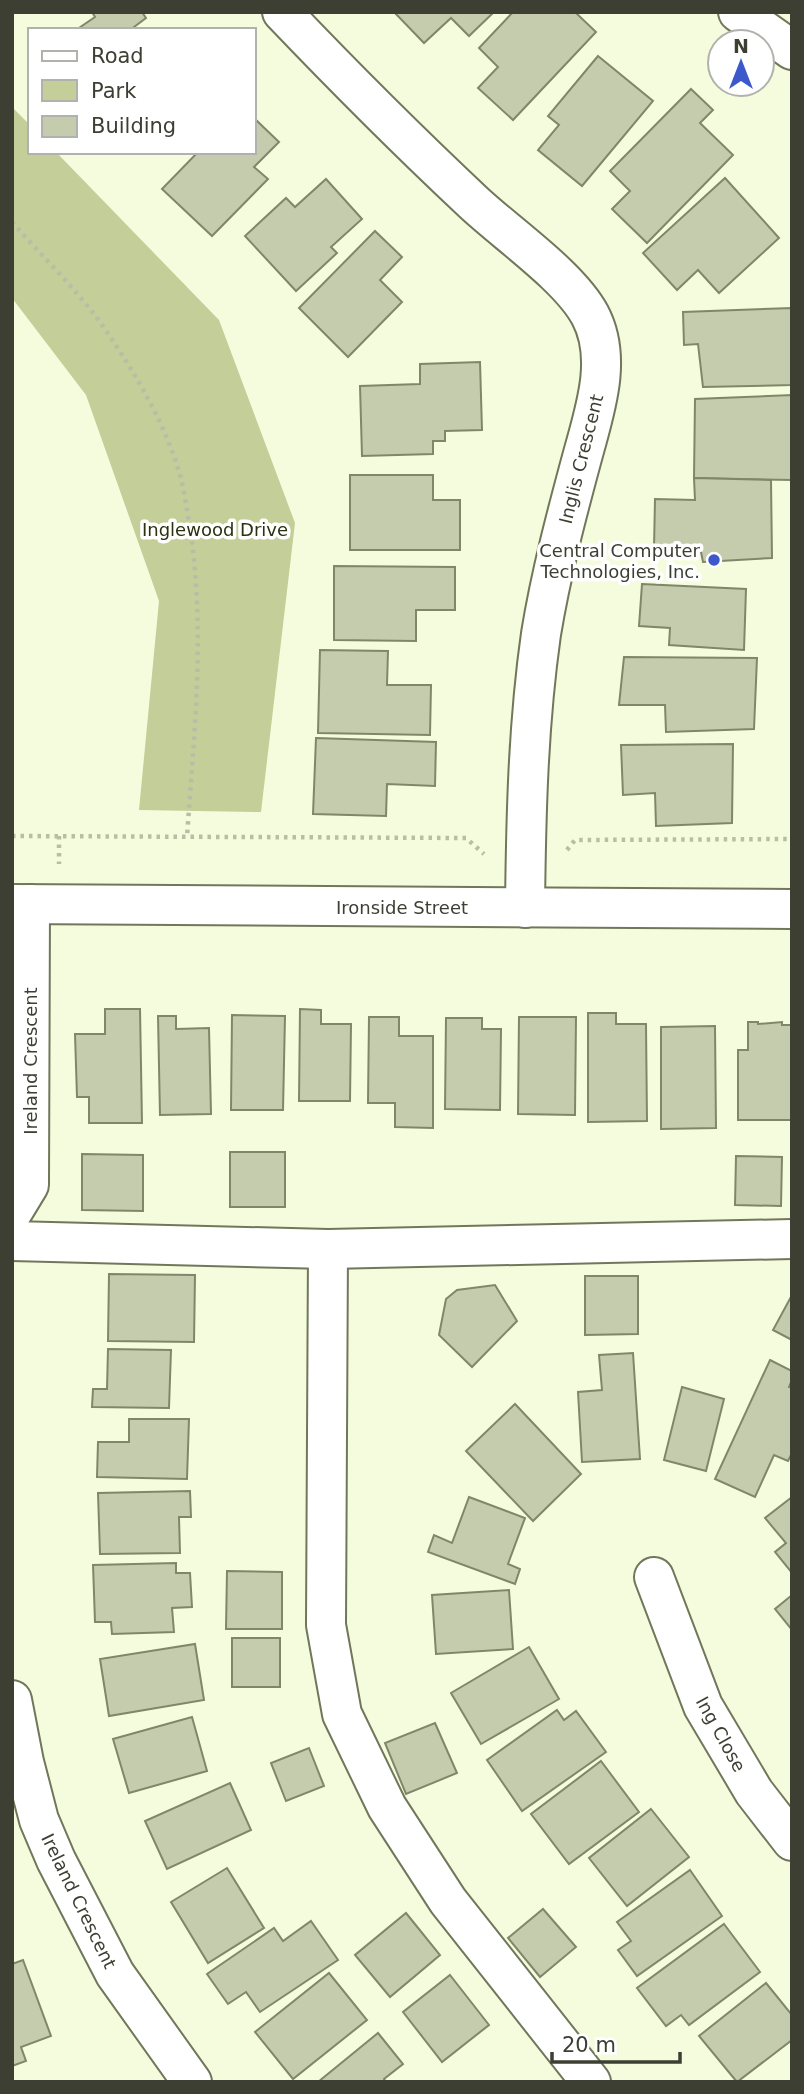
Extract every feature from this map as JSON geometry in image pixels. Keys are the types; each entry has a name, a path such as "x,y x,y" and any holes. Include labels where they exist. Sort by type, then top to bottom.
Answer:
{"street":[{"name":"Inglis Crescent","path":"282,12 474,203 578,297 598,334 601,353 597,403 559,543 542,632 532,708 527,777 525,908"},
{"path":"738,12 792,50"},
{"name":"Ironside Street","path":"21,904 792,909"},
{"name":"Ireland Crescent","path":"12,1213 29,1185 21,904"},
{"path":"12,1241 328,1249 792,1239"},
{"path":"328,1249 326,1625 342,1714 387,1807 448,1901 591,2082"},
{"name":"Ing Close","path":"654,1577 704,1706 754,1792 792,1841"},
{"name":"Ireland Crescent","path":"12,1700 24,1762 26,1825 56,1860 115,1974 188,2081"}],"path":[{"path":"12,222 98,320 134,374 164,430 177,465 187,511 198,607 199,655 187,837"},
{"path":"12,836 466,838 482,854"},
{"path":"59,836 59,867"},
{"path":"563,855 575,840 792,839"}],"green space":[{"name":"Inglewood Drive","path":"12,107 28,123 28,154 58,154 219,320 295,523 261,812 139,810 159,601 86,395 12,298"}],"building":[{"path":"92,12 142,12 146,18 133,28 79,28 95,17"},
{"path":"394,12 494,12 469,36 451,18 424,43"},
{"path":"513,12 575,12 596,32 513,120 478,88 498,67 479,48"},
{"path":"598,56 653,101 582,186 538,150 559,125 548,116"},
{"path":"691,89 713,110 700,123 733,155 647,243 612,209 630,191 610,171"},
{"path":"256,120 279,142 254,167 268,179 212,236 162,189 196,154 256,154"},
{"path":"725,178 779,238 719,293 698,270 677,290 643,253"},
{"path":"326,179 362,219 331,247 337,253 296,291 245,236 286,198 295,207"},
{"path":"375,231 402,257 380,280 402,302 348,357 299,308"},
{"path":"792,308 792,385 703,387 698,344 684,345 683,312"},
{"path":"480,362 482,430 445,431 445,441 433,441 433,454 362,456 360,386 420,384 420,364"},
{"path":"792,395 792,480 694,478 695,399"},
{"path":"350,475 433,475 433,500 460,500 460,550 350,550"},
{"path":"694,478 771,480 772,558 703,562 700,547 654,548 655,499 695,500"},
{"path":"334,566 455,567 455,610 416,610 416,641 334,640"},
{"path":"642,584 746,589 744,650 669,645 670,628 639,626"},
{"path":"320,650 388,651 387,685 431,685 430,735 318,733"},
{"path":"624,657 757,658 754,729 666,732 665,705 619,705"},
{"path":"316,738 436,742 435,786 387,784 386,816 313,814"},
{"path":"733,744 732,823 656,826 655,793 623,795 621,745"},
{"path":"105,1009 140,1009 142,1123 89,1123 89,1097 77,1097 75,1034 105,1034"},
{"path":"300,1009 321,1010 321,1024 351,1024 350,1101 299,1101"},
{"path":"588,1013 616,1013 616,1024 646,1024 647,1121 588,1122"},
{"path":"232,1015 285,1016 283,1110 231,1110"},
{"path":"158,1016 176,1016 176,1029 209,1028 211,1114 160,1115"},
{"path":"369,1017 399,1017 399,1036 433,1036 433,1128 395,1127 395,1103 368,1103"},
{"path":"519,1017 576,1017 575,1115 518,1114"},
{"path":"446,1018 482,1018 482,1029 501,1029 500,1110 445,1109"},
{"path":"748,1022 782,1022 782,1025 792,1025 792,1120 738,1120 738,1050 748,1050"},
{"path":"715,1026 716,1128 661,1129 661,1027"},
{"path":"230,1152 285,1152 285,1207 230,1207"},
{"path":"82,1154 143,1155 143,1211 82,1210"},
{"path":"736,1156 782,1157 781,1206 735,1205"},
{"path":"109,1274 195,1275 194,1342 108,1341"},
{"path":"585,1276 638,1276 638,1334 585,1335"},
{"path":"495,1285 517,1321 472,1367 439,1335 446,1299 457,1290"},
{"path":"792,1295 792,1340 773,1330"},
{"path":"108,1349 171,1350 169,1408 92,1407 93,1389 107,1389"},
{"path":"633,1353 640,1459 582,1462 578,1392 602,1390 599,1355"},
{"path":"770,1360 792,1371 789,1387 792,1388 792,1453 788,1461 774,1455 755,1497 715,1479"},
{"path":"682,1387 724,1399 706,1471 664,1460"},
{"path":"515,1404 581,1474 533,1521 466,1451"},
{"path":"129,1419 189,1419 187,1479 97,1477 98,1442 129,1442"},
{"path":"190,1491 191,1517 179,1517 180,1553 100,1554 98,1493"},
{"path":"469,1497 525,1518 508,1564 520,1569 515,1584 428,1552 434,1535 452,1543"},
{"path":"792,1497 792,1573 775,1552 786,1543 765,1518"},
{"path":"176,1563 176,1573 190,1573 192,1607 172,1608 174,1632 112,1634 111,1622 95,1622 93,1565"},
{"path":"227,1571 282,1572 282,1629 226,1629"},
{"path":"509,1590 513,1649 436,1654 432,1595"},
{"path":"792,1595 792,1630 775,1609"},
{"path":"232,1638 280,1638 280,1687 232,1687"},
{"path":"195,1644 204,1700 109,1716 100,1659"},
{"path":"529,1647 559,1699 481,1744 451,1693"},
{"path":"557,1710 564,1720 576,1711 606,1752 522,1811 487,1760"},
{"path":"192,1717 207,1771 129,1793 113,1739"},
{"path":"435,1723 457,1773 406,1794 385,1743"},
{"path":"309,1748 324,1786 286,1801 271,1763"},
{"path":"601,1761 639,1812 569,1864 531,1814"},
{"path":"230,1783 251,1830 167,1869 145,1821"},
{"path":"651,1809 689,1857 627,1906 589,1858"},
{"path":"227,1868 264,1928 208,1963 171,1902"},
{"path":"690,1870 722,1916 637,1976 618,1950 631,1941 617,1922"},
{"path":"543,1909 576,1947 540,1977 508,1938"},
{"path":"406,1913 440,1955 390,1997 355,1955"},
{"path":"311,1921 338,1960 260,2012 246,1992 228,2004 207,1974 274,1928 283,1941"},
{"path":"724,1924 760,1972 689,2025 681,2015 666,2026 637,1988"},
{"path":"23,1960 51,2036 21,2047 26,2061 12,2066 12,1964"},
{"path":"329,1973 367,2020 293,2079 255,2032"},
{"path":"450,1975 489,2025 442,2062 403,2012"},
{"path":"766,1983 792,2015 792,2040 737,2082 699,2036"},
{"path":"378,2033 403,2064 384,2079 386,2082 318,2082"}],"place":[{"name":"Central Computer Technologies, Inc.","path":"714,560"}]}
